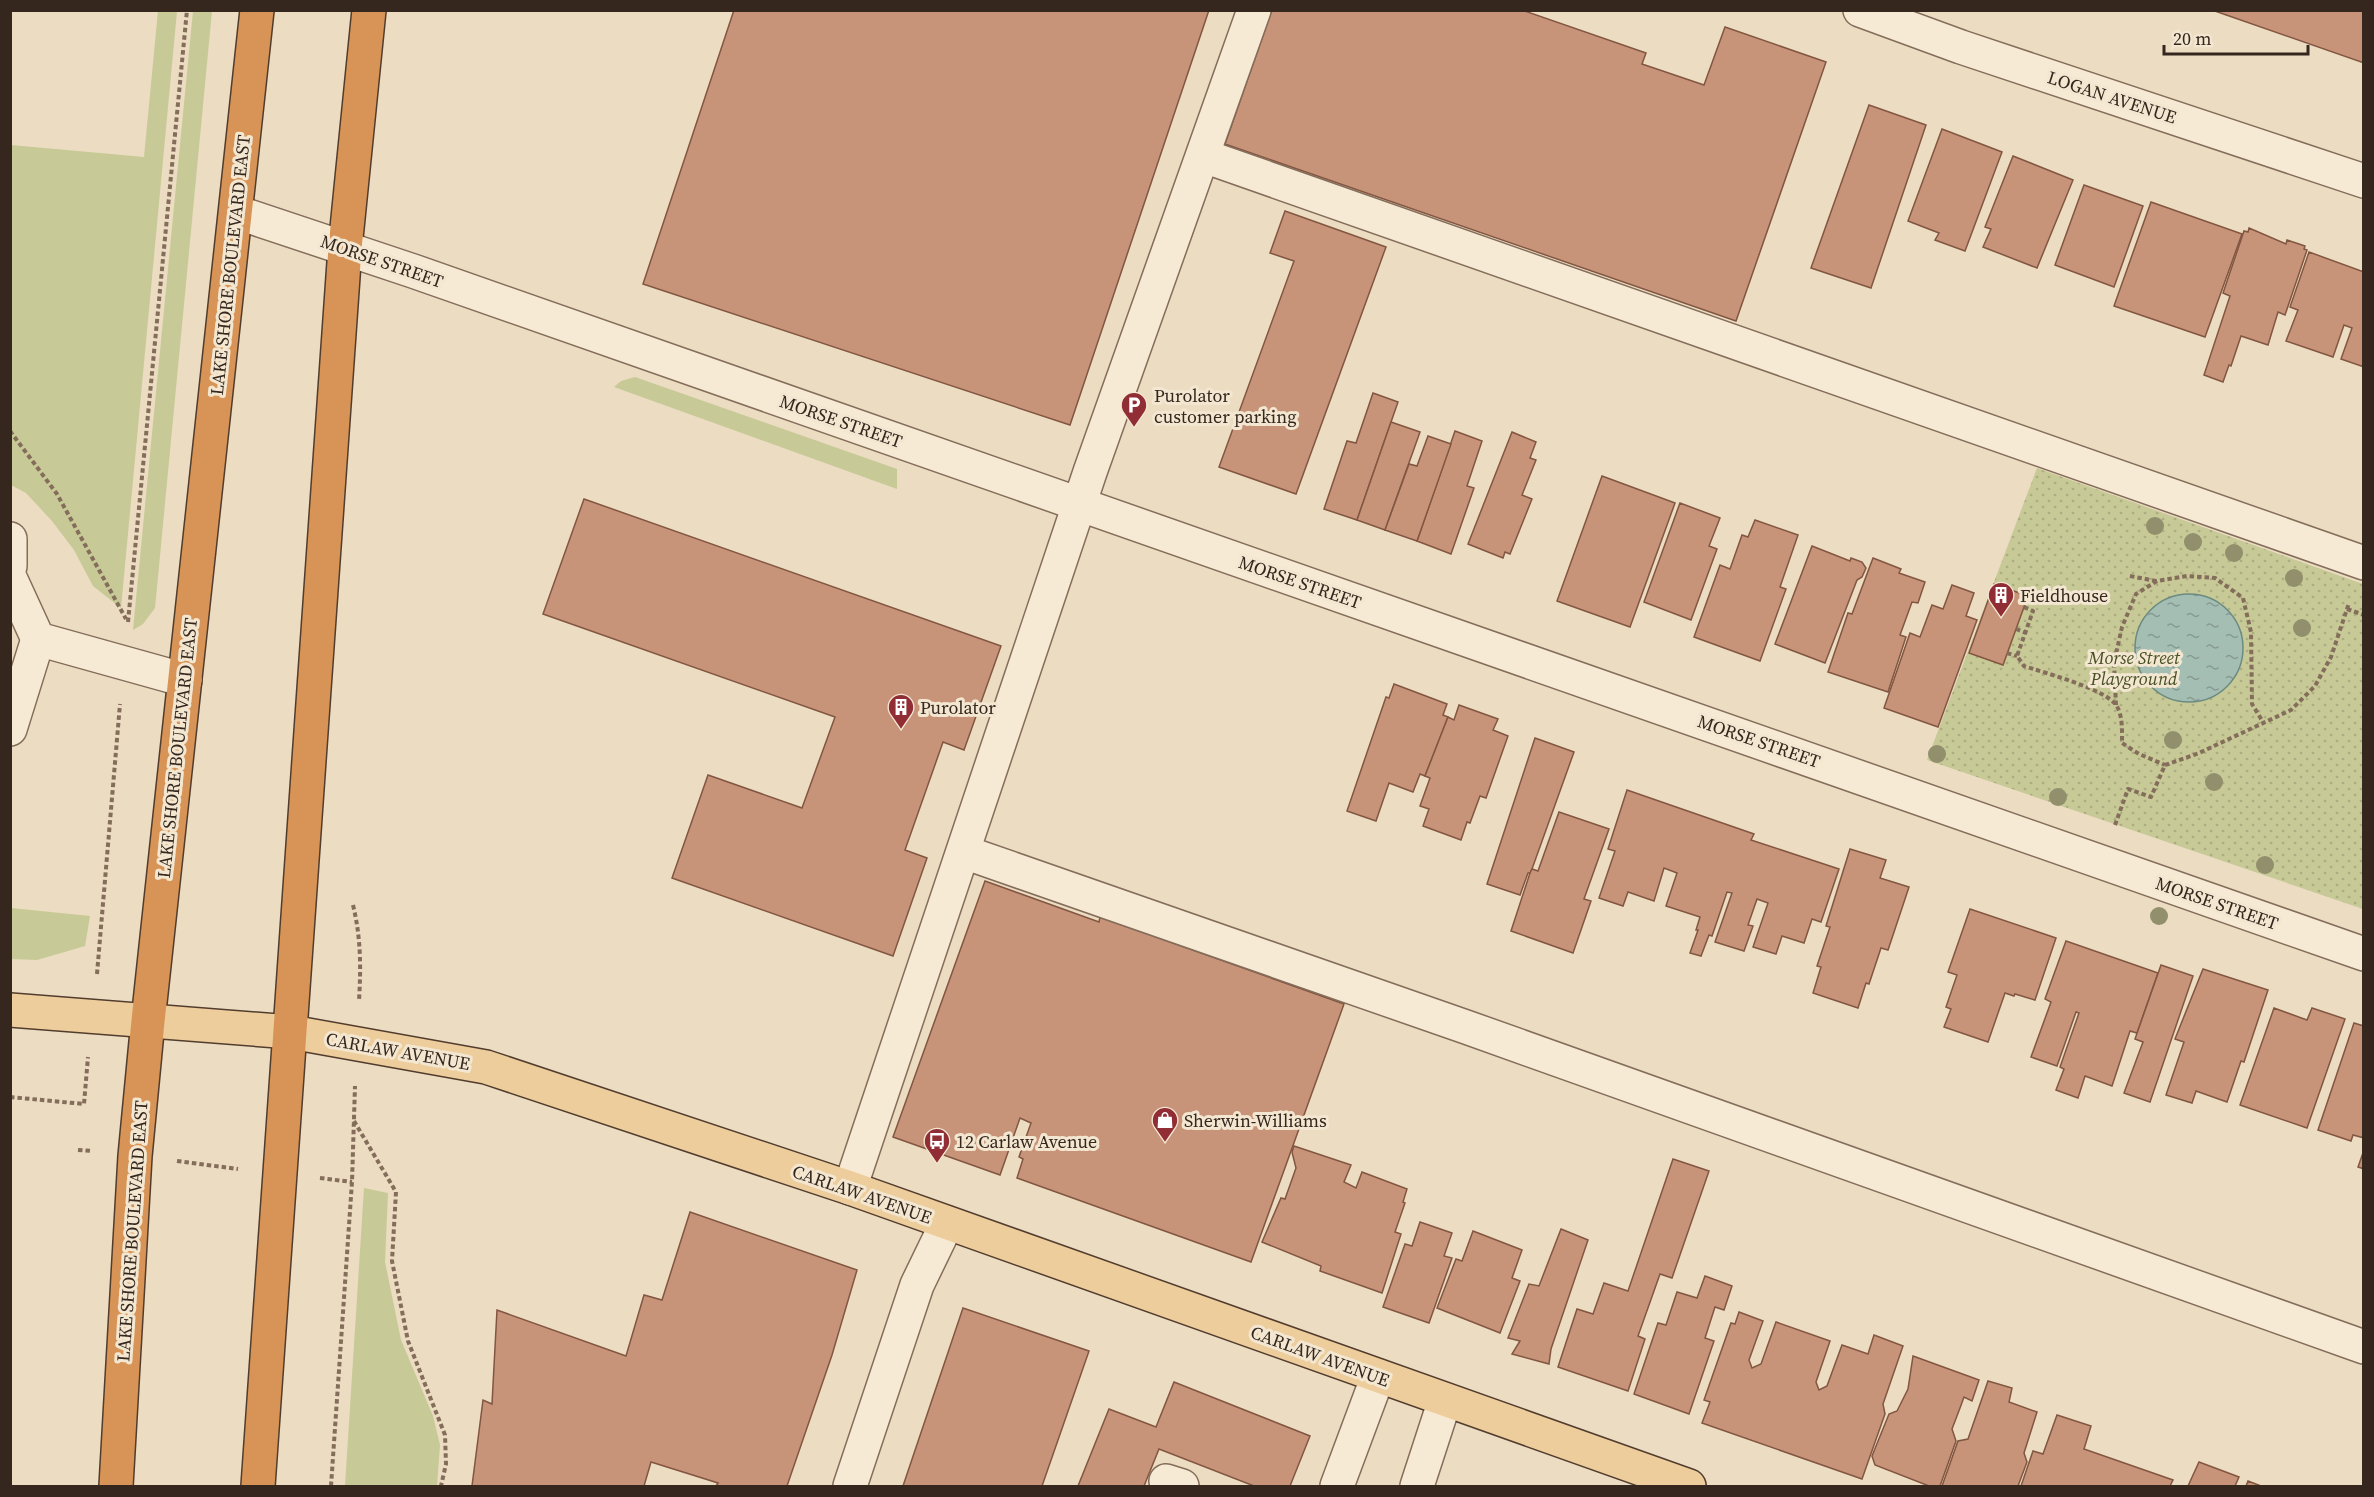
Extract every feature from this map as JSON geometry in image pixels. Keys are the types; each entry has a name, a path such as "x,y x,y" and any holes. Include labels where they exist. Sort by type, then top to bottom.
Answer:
{"highway":[{"name":"LAKE SHORE BOULEVARD EAST","path":"116,1486 135,1156 257,10"},
{"path":"258,1486 345,248 369,10"}],"main road":[{"name":"CARLAW AVENUE","path":"10,1010 291,1032 486,1067 850,1188 1689,1486"}],"street":[{"path":"850,1188 1080,504 1254,10"},
{"name":"LOGAN AVENUE","path":"1860,10 1961,47 2364,181"},
{"path":"1204,156 2364,563"},
{"name":"MORSE STREET","path":"236,212 1080,504 2364,954"},
{"path":"10,539 10,566"},
{"path":"10,578 38,639 10,729"},
{"path":"38,639 185,680"},
{"path":"964,852 1478,1031 2364,1347"},
{"path":"850,1486 917,1285 947,1223"},
{"path":"1337,1486 1378,1376"},
{"path":"1417,1486 1445,1400"}],"path":[{"path":"102,929 124,663 188,10"},
{"path":"10,431 57,494 128,622"},
{"path":"2130,576 2157,581 2187,576 2215,578 2243,598 2251,632 2252,704 2263,722"},
{"path":"2157,581 2136,594 2122,627 2114,663 2116,705 2122,725 2122,743 2139,754 2165,765 2199,753 2291,710 2315,686 2331,657 2350,599"},
{"path":"2017,656 2033,610 2024,607"},
{"path":"2347,609 2364,615"},
{"path":"2016,629 2026,633"},
{"path":"2007,653 2017,656 2024,666 2097,691 2116,705"},
{"path":"2114,830 2128,789 2151,797 2165,765"},
{"path":"353,905 360,935 362,963"},
{"path":"10,1097 84,1104"},
{"path":"331,1486 352,1182 354,1120 396,1192 392,1261 408,1341 445,1435 446,1464 441,1486"},
{"path":"78,1150 352,1182"}],"green space":[{"path":"158,11 177,11 121,608 93,586 74,550 52,521 26,493 11,485 11,145 144,157"},
{"path":"193,11 212,11 155,608 143,624 133,630"},
{"path":"635,377 897,469 897,489 614,387 621,381"},
{"name":"Morse Street Playground","path":"2037,468 2363,584 2363,909 1927,760"},
{"path":"11,908 90,916 85,946 37,960 11,959"},
{"path":"364,1188 388,1193 385,1262 401,1340 433,1416 440,1445 437,1486 345,1486"}],"water":[{"path":"2189,594 2210,598 2227,610 2239,627 2243,648 2239,669 2227,686 2210,698 2189,702 2168,698 2151,686 2139,669 2135,648 2139,627 2151,610 2168,598"}],"building":[{"path":"734,10 1209,10 1070,425 643,284"},
{"path":"1272,10 1522,10 1646,53 1642,64 1704,85 1725,27 1826,62 1736,321 1225,144"},
{"path":"2212,10 2364,10 2364,63"},
{"path":"1869,105 1926,125 1871,288 1811,268"},
{"path":"1942,129 2002,152 1965,251 1935,240 1939,233 1908,221"},
{"path":"2013,156 2073,180 2037,268 1983,247 1991,229 1985,227"},
{"path":"2084,185 2143,206 2114,287 2055,265"},
{"path":"2151,202 2242,234 2205,337 2114,306"},
{"path":"1285,211 1386,247 1296,494 1219,467 1294,261 1270,253"},
{"path":"2249,228 2286,244 2287,240 2305,246 2304,249 2307,250 2285,315 2278,312 2268,345 2241,336 2223,382 2204,375 2230,296 2223,293 2244,231 2248,232"},
{"path":"2309,252 2364,272 2364,367 2341,359 2352,328 2344,325 2333,357 2286,341 2298,310 2290,307"},
{"path":"1373,393 1398,402 1357,520 1324,509 1347,441 1356,443"},
{"path":"1391,422 1420,432 1385,530 1357,520"},
{"path":"1455,431 1482,441 1467,486 1474,488 1451,554 1417,541"},
{"path":"1512,432 1536,442 1530,458 1536,460 1522,495 1532,499 1510,554 1505,552 1503,558 1468,544"},
{"path":"1428,436 1451,444 1417,541 1385,530 1409,464 1417,466"},
{"path":"1602,476 1675,503 1630,627 1557,601"},
{"name":"Purolator","path":"584,499 1001,646 964,750 943,742 905,850 927,858 893,956 672,878 708,775 802,808 835,717 543,614"},
{"path":"1680,503 1720,518 1709,546 1717,549 1691,620 1644,602"},
{"path":"1755,520 1798,535 1780,587 1786,589 1760,661 1694,637 1720,565 1730,569 1742,535 1748,537"},
{"path":"1812,546 1850,561 1851,558 1862,562 1866,568 1862,577 1857,580 1825,663 1775,644"},
{"path":"1873,558 1901,569 1899,573 1925,582 1918,603 1912,602 1900,635 1906,637 1888,692 1828,672 1848,613 1852,614"},
{"name":"Fieldhouse","path":"1994,584 2028,596 2003,665 1969,653"},
{"path":"1952,585 1974,593 1966,616 1977,620 1938,727 1884,708 1910,633 1920,637 1932,605 1943,609"},
{"path":"1394,684 1447,704 1443,715 1448,717 1425,776 1420,774 1413,792 1389,783 1376,821 1347,811 1386,697 1389,698"},
{"path":"1459,705 1498,719 1493,730 1508,736 1486,798 1480,796 1461,840 1423,826 1429,809 1420,806 1430,778 1425,776 1448,717 1454,720"},
{"path":"1535,738 1574,752 1532,869 1528,873 1520,895 1487,884"},
{"path":"1627,790 1754,834 1751,840 1839,869 1821,922 1812,919 1804,943 1782,936 1776,954 1753,947 1768,903 1757,899 1748,925 1753,926 1744,951 1715,942 1732,893 1727,892 1712,936 1709,935 1701,956 1690,953 1700,917 1666,906 1677,873 1664,868 1654,901 1628,892 1623,906 1599,898 1615,851 1608,849"},
{"path":"1559,812 1609,829 1584,899 1591,901 1573,953 1511,931 1530,873 1532,869 1538,871"},
{"path":"1850,849 1886,860 1880,878 1909,887 1888,950 1881,948 1858,1008 1813,993 1821,967 1817,966 1830,927 1826,926"},
{"path":"985,881 1099,922 1100,917 1344,1004 1251,1262 1017,1178 1023,1159 1019,1157 1031,1123 1020,1118 1000,1175 893,1137"},
{"path":"1970,909 2056,938 2035,1000 2005,993 1988,1042 1944,1027 1951,1009 1946,1007 1957,975 1948,972"},
{"path":"2066,941 2158,973 2137,1033 2130,1031 2112,1086 2085,1076 2078,1098 2056,1090 2064,1069 2060,1067 2079,1013 2076,1012 2057,1066 2031,1057 2051,1002 2045,999"},
{"path":"2161,965 2193,976 2150,1102 2124,1093 2143,1042 2135,1039"},
{"path":"2203,969 2268,990 2244,1062 2241,1061 2227,1102 2196,1091 2192,1103 2166,1095 2184,1042 2175,1039"},
{"path":"2274,1008 2307,1020 2312,1008 2345,1019 2307,1128 2240,1105"},
{"path":"2354,1023 2364,1026 2364,1138 2353,1135 2351,1141 2318,1130"},
{"path":"1294,1146 1351,1165 1344,1182 1356,1188 1362,1172 1407,1189 1403,1202 1405,1203 1395,1232 1401,1234 1382,1293 1320,1271 1321,1266 1262,1242 1281,1198 1285,1199 1296,1168 1292,1152"},
{"path":"2364,1150 2364,1169 2358,1167"},
{"path":"1673,1159 1709,1171 1672,1278 1660,1274 1638,1336 1645,1339 1628,1391 1558,1367 1577,1309 1593,1314 1604,1283 1628,1291"},
{"path":"690,1212 857,1270 832,1355 787,1486 716,1486 718,1483 651,1462 644,1486 472,1486 483,1400 492,1404 497,1310 626,1356 644,1295 662,1300"},
{"path":"1420,1222 1452,1233 1444,1256 1452,1258 1429,1323 1383,1307 1405,1244 1412,1246"},
{"path":"1561,1229 1588,1240 1551,1349 1549,1364 1512,1354 1520,1341 1508,1338 1529,1284 1539,1286"},
{"path":"1473,1231 1522,1250 1512,1278 1520,1281 1500,1333 1437,1308 1456,1259 1462,1261"},
{"path":"1705,1276 1732,1286 1724,1310 1715,1307 1705,1338 1714,1341 1689,1414 1634,1394 1658,1323 1666,1325 1677,1292 1697,1298"},
{"path":"963,1308 1089,1351 1042,1486 903,1486"},
{"path":"1739,1312 1763,1321 1749,1360 1752,1368 1761,1364 1776,1322 1830,1341 1816,1382 1819,1390 1827,1386 1842,1345 1868,1354 1874,1335 1903,1346 1883,1404 1885,1414 1862,1479 1702,1423 1710,1402 1704,1400 1731,1323 1735,1324"},
{"path":"1913,1356 1979,1380 1972,1401 1964,1397 1952,1429 1956,1441 1940,1486 1929,1486 1875,1465 1872,1456 1889,1414 1897,1411 1908,1389"},
{"path":"1988,1381 2012,1388 2009,1402 2037,1412 2024,1453 2027,1462 2018,1486 1942,1486 1958,1441 1968,1439"},
{"path":"1174,1382 1310,1436 1290,1486 1254,1486 1159,1449 1144,1486 1078,1486 1109,1409 1156,1427"},
{"path":"2057,1415 2091,1426 2084,1449 2173,1480 2170,1486 2021,1486 2033,1451 2043,1454"},
{"path":"2199,1462 2239,1477 2235,1486 2188,1486"},
{"path":"2248,1481 2261,1486 2246,1486"}],"place":[{"name":"Purolator customer parking","path":"1134,428"},
{"name":"Fieldhouse","path":"2001,618"},
{"name":"Purolator","path":"901,730"},
{"name":"Sherwin-Williams","path":"1165,1143"},
{"name":"12 Carlaw Avenue","path":"937,1164"}]}
